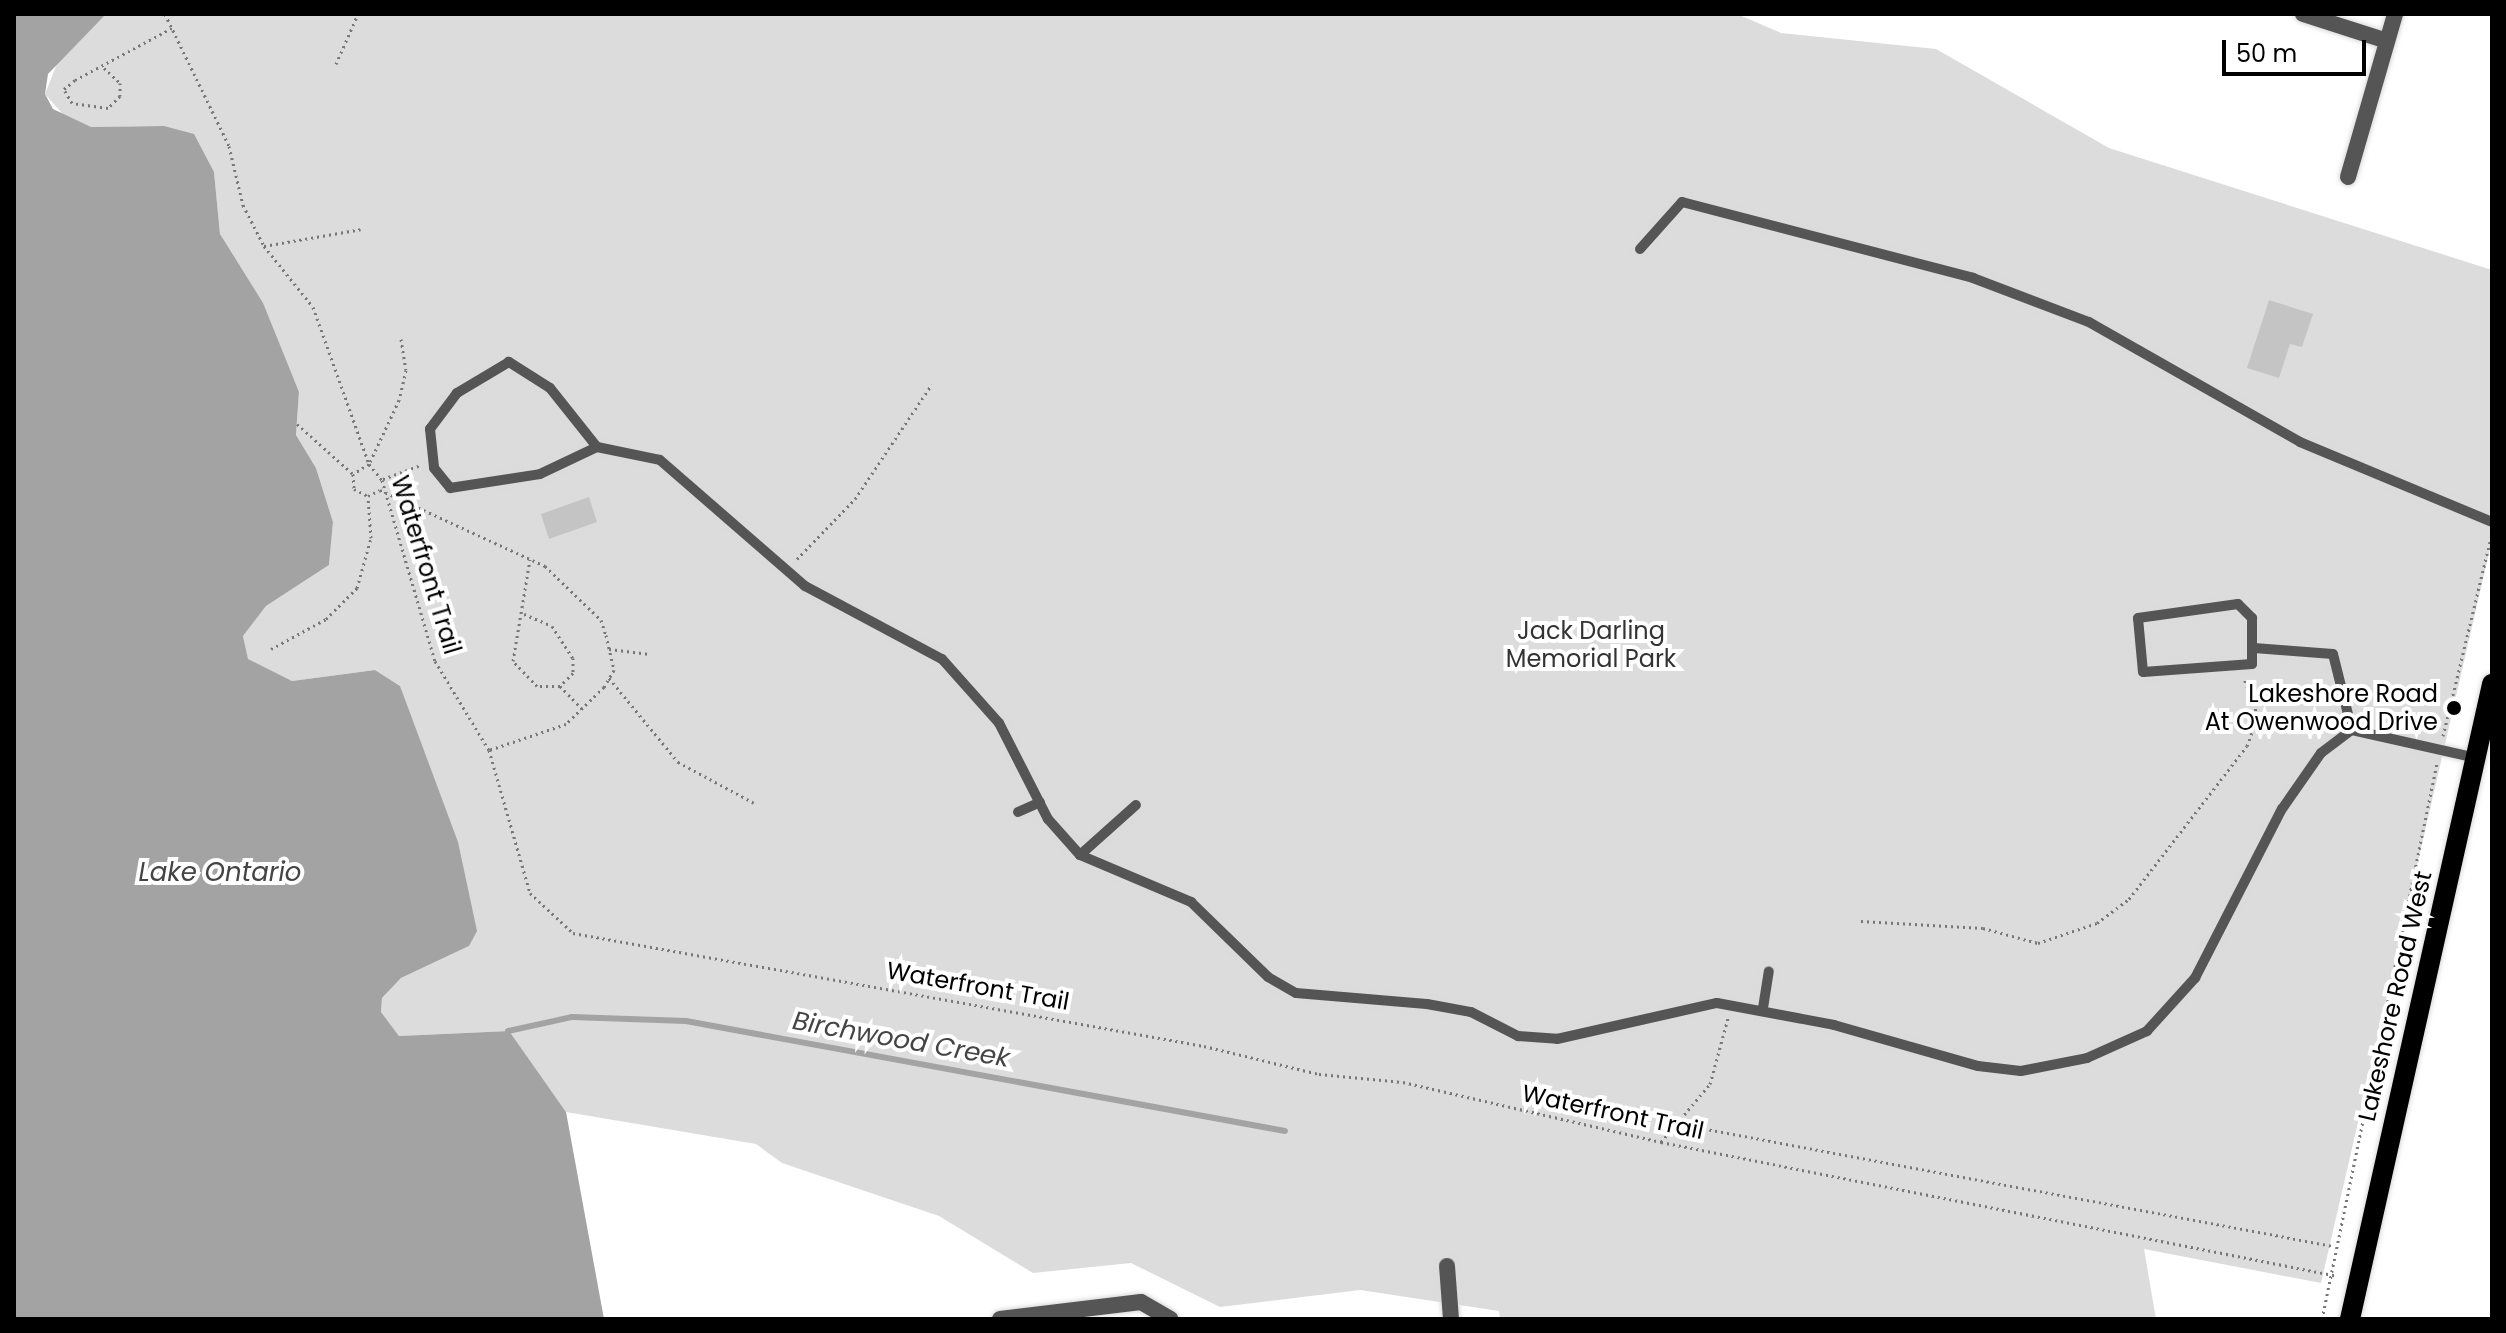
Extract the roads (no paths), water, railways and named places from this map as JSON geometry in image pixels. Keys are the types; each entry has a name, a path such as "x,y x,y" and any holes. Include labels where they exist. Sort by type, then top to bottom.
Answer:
{"main road":[{"name":"Lakeshore Road West","path":"2350,1319 2492,684"}],"street":[{"path":"2303,14 2387,41"},
{"path":"2348,177 2395,14"},
{"path":"1447,1266 1451,1319"},
{"path":"1000,1319 1141,1302 1169,1316"}],"lane":[{"path":"1640,249 1682,202 1973,278 2089,322 2300,442 2492,522"},
{"path":"597,447 550,388 509,362 434,415 432,460 450,488 472,489 563,467 597,447 643,452 679,472 787,572 942,659 999,723 1040,802 1080,855 1191,902 1268,977 1323,1001 1427,1004 1471,1012 1518,1036 1557,1039 1671,1008 1729,1003 1763,1008 1992,1067 2058,1067 2118,1047 2147,1031 2195,978 2282,809 2321,753 2352,730 2476,758"},
{"path":"2238,604 2252,618 2254,648 2252,664 2143,672 2138,618 2238,604"},
{"path":"2254,648 2333,654 2352,730"},
{"path":"1018,812 1040,802"},
{"path":"1080,855 1136,805"},
{"path":"1763,1008 1769,971"}],"water":[{"name":"Lake Ontario","path":"14,14 106,14 48,74 45,94 53,109 91,127 164,126 194,134 214,172 220,234 263,303 299,392 296,435 316,468 333,522 329,565 266,606 243,636 248,659 292,681 375,670 400,686 458,842 477,931 469,946 401,978 382,998 381,1012 399,1036 509,1031 566,1112 604,1319 14,1319"}],"waterway":[{"name":"Birchwood Creek","path":"508,1031 572,1017 686,1021 1285,1131"}],"place":[{"name":"Lakeshore Road At Owenwood Drive","path":"2454,708"}],"park label":[{"name":"Jack Darling Memorial Park","path":"1591,645"}]}
